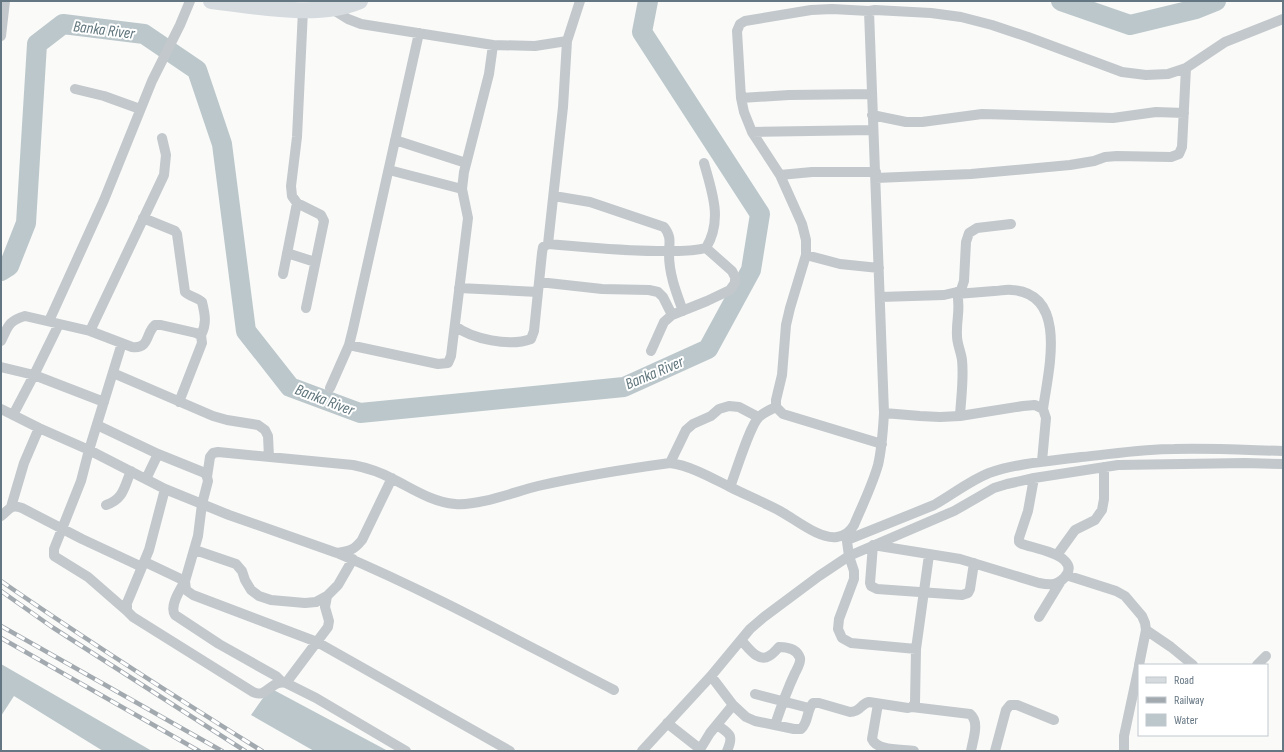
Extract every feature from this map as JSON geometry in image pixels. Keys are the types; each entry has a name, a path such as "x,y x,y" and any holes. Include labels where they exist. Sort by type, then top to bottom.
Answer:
{"main road":[{"path":"211,1 303,10 332,9 360,1"}],"street":[{"path":"1,36 5,1"},
{"path":"49,321 104,200 152,81 190,1"},
{"path":"548,244 563,107 566,41 580,1"},
{"path":"332,9 348,19 361,24 493,45 535,46 566,41"},
{"path":"882,444 784,414 776,407 776,400 782,375 786,325 806,255 806,240 802,224 780,175 752,132 744,112 741,98 737,31 740,24 745,21 811,10 832,9 924,13 961,17 1028,36 1122,72 1146,75 1168,74 1186,68 1225,42 1283,19"},
{"path":"303,10 297,137 291,186 292,196 298,203 321,215 324,221 306,308"},
{"path":"869,11 884,413 882,444 874,480 854,525 846,537 849,556 854,571 854,579 839,619 838,629 842,638 851,643 916,649"},
{"path":"330,388 353,329 419,33"},
{"path":"348,345 438,364 448,362 451,356 468,218 462,189 466,163 489,74 493,45"},
{"path":"780,175 812,172 876,175 979,173 1070,165 1094,161 1105,157 1117,156 1171,157 1179,154 1182,147 1186,68"},
{"path":"75,89 104,96 140,109"},
{"path":"741,98 789,95 872,94"},
{"path":"872,115 906,122 922,122 982,114 1114,118 1156,112 1184,113"},
{"path":"752,132 873,130"},
{"path":"90,331 164,175 166,155 162,138"},
{"path":"395,140 466,163"},
{"path":"455,326 463,332 496,341 523,342 531,339 534,331 542,253 543,248 548,244 624,251 700,250 706,248 712,238 716,211 704,163"},
{"path":"389,170 462,189"},
{"path":"554,196 590,202 664,227 668,232 670,241 669,268 683,311"},
{"path":"283,274 298,203"},
{"path":"143,218 175,231 177,234 185,292 189,296 198,298 202,302 205,320 205,328 201,335 202,343 179,402"},
{"path":"957,293 961,290 964,281 966,242 969,233 976,228 1011,224"},
{"path":"651,351 664,322 672,316 730,290 735,283 735,276 732,271 706,248"},
{"path":"287,253 316,262"},
{"path":"806,255 840,264 879,268"},
{"path":"459,288 538,287 649,290 658,292 663,297 672,316"},
{"path":"880,297 944,295 1012,290 1025,292 1036,298 1047,314 1051,328 1052,342 1043,409 1046,418 1042,461"},
{"path":"957,293 959,302 957,341 962,359 963,372 960,416"},
{"path":"1,341 8,326 15,319 25,316 90,331 132,347 141,347 146,343 153,326 157,324 196,332 201,335"},
{"path":"13,415 59,324"},
{"path":"122,343 80,481 54,549 54,556 88,577 133,617 257,694 262,694 276,683 284,682 328,627 329,621 325,607 327,596"},
{"path":"1,367 34,375 104,402"},
{"path":"113,373 220,418 258,425 265,430 268,436 269,458"},
{"path":"884,413 940,417 960,416 1034,405 1043,409"},
{"path":"670,463 686,430 693,424 711,416 718,409 729,406 739,407 758,417"},
{"path":"730,487 752,428 758,417 776,407"},
{"path":"1,409 89,450 165,489 236,517 353,559 434,597 614,690"},
{"path":"97,425 158,454 205,473 207,477"},
{"path":"1,516 11,507 22,468 39,428"},
{"path":"406,751 316,698 284,682 219,644 175,615 173,606 185,581 195,550 202,504 208,482 207,477 210,458 214,453 218,452 353,465 373,470 392,478 425,496 442,502 456,504 472,503 539,486 670,463 682,464 780,511 823,536 837,538 846,537 934,505 979,478 990,473 1016,466 1042,461 1173,449 1207,448 1283,451"},
{"path":"146,479 158,454"},
{"path":"642,751 711,676 750,629 764,617 849,556 954,511 994,488 1034,478 1118,465 1237,463 1283,464"},
{"path":"1057,555 1075,530 1095,520 1102,510 1104,499 1104,467"},
{"path":"106,504 115,502 121,496 131,471"},
{"path":"337,553 348,552 356,548 362,540 392,478"},
{"path":"1034,478 1028,510 1019,542 1057,555 1066,561 1068,568 1064,578 1039,618"},
{"path":"127,611 127,603 144,565 165,489"},
{"path":"11,507 16,506 22,508 106,551 185,581"},
{"path":"873,545 960,559 1039,583 1048,584 1064,578 1116,591 1124,596 1142,616 1145,623 1146,630 1139,664"},
{"path":"873,545 869,580 871,586 877,589 962,595 968,593 970,589 974,563"},
{"path":"195,550 236,564 242,571 251,590 259,596 271,600 305,603 316,602 327,596 338,585 353,559"},
{"path":"912,707 915,704 916,649 929,555"},
{"path":"185,581 186,590 193,595 317,642 510,751"},
{"path":"1146,630 1172,647 1191,664"},
{"path":"741,640 756,656 763,658 769,656 779,648 791,649 798,654 800,659 799,665 783,701 775,725"},
{"path":"1258,664 1266,656"},
{"path":"1124,751 1124,736 1138,670"},
{"path":"711,676 733,705 746,717 755,721 794,729 801,729 805,725 809,708 812,704 819,703 850,712 859,710 865,703 970,714 974,717 975,725 971,751"},
{"path":"755,694 809,708"},
{"path":"878,704 872,738 874,743 878,748 914,751"},
{"path":"668,723 699,750 733,705"},
{"path":"995,751 1006,710 1010,705 1017,705 1054,720"},
{"path":"717,725 731,737 727,751"}],"water":[{"path":"1,664 152,751 103,751 14,696 1,716"},
{"path":"270,688 388,751 314,751 251,715"}],"waterway":[{"name":"Banka River","path":"1,271 9,266 26,223 37,44 63,24 144,34 197,70 222,144 246,331 290,387 360,413 624,387 708,349 751,270 760,214 642,32 648,1"},
{"name":"Banka River","path":"1061,1 1130,25 1196,9 1216,1"}],"railway":[{"path":"1,581 130,668 262,751"},
{"path":"1,591 52,627 245,751"},
{"path":"1,626 222,751"},
{"path":"1,638 199,751"}]}
